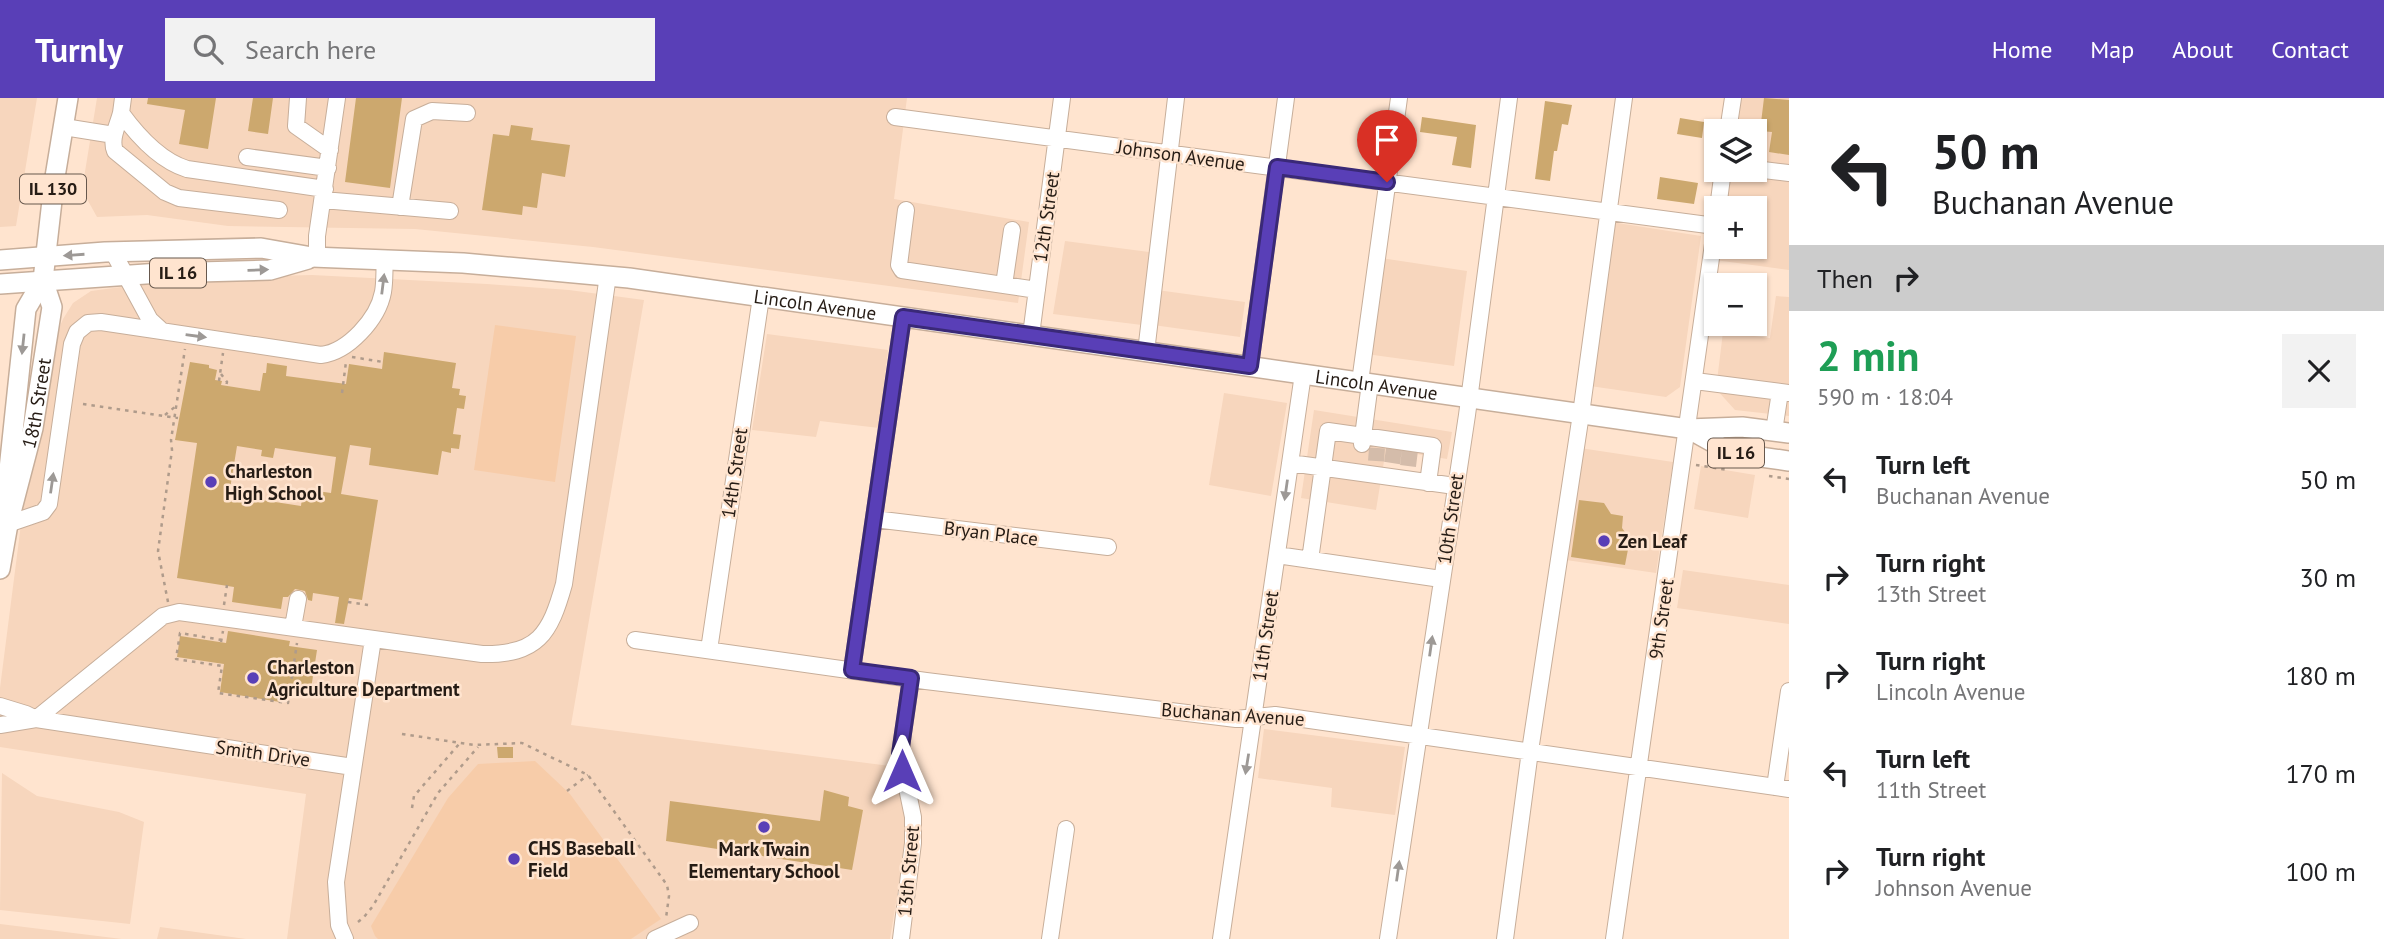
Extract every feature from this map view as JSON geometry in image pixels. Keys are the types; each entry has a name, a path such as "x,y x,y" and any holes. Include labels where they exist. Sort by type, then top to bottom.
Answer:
{"main road":[{"name":"18th Street","path":"0,569 5,526 33,428 52,307 43,280 68,98"},
{"name":"Lincoln Avenue","path":"0,260 113,252 261,248 315,257 463,262 608,275 1688,429 1742,427 1782,432"},
{"name":"Lincoln Avenue","path":"0,284 125,275 270,270 315,257"},
{"name":"Lincoln Avenue","path":"1688,429 1732,453 1789,461"}],"street":[{"path":"298,98 296,126 330,150"},
{"path":"315,257 337,98"},
{"name":"12th Street","path":"1031,335 1062,98"},
{"path":"1146,352 1176,98"},
{"path":"1250,366 1286,98"},
{"path":"1384,456 1365,383 1399,98"},
{"name":"10th Street","path":"1388,939 1469,398 1509,98"},
{"path":"1505,939 1624,98"},
{"path":"1729,119 1732,98"},
{"path":"122,106 113,145 162,190 179,198 279,210"},
{"path":"122,106 161,155 175,166 324,195 400,207 450,211"},
{"path":"400,207 414,118 432,111 467,113"},
{"name":"Johnson Avenue","path":"895,117 1496,197 1704,220"},
{"path":"64,127 114,135"},
{"path":"247,157 328,168"},
{"path":"162,190 175,166"},
{"path":"1767,170 1789,173"},
{"path":"906,210 899,265 902,270 1037,290"},
{"path":"1004,285 1012,230"},
{"path":"113,252 150,320 162,331"},
{"path":"5,526 43,512 49,504 72,344 78,332 88,323 101,322 321,355 332,354 352,339 372,318 383,293 385,259"},
{"name":"9th Street","path":"1614,939 1711,259"},
{"path":"0,706 36,719 163,616 179,612 246,612 295,632 373,639 482,654 505,654 524,649 543,635 555,616 564,584 608,275"},
{"name":"14th Street","path":"709,650 761,297"},
{"path":"852,670 903,317"},
{"name":"11th Street","path":"1221,939 1303,374"},
{"path":"1695,381 1784,393 1782,432"},
{"path":"1310,560 1328,431 1384,456 1428,482 1455,486"},
{"path":"1290,463 1323,467 1433,446 1428,482"},
{"name":"Bryan Place","path":"874,519 1108,548"},
{"path":"1277,555 1441,579"},
{"path":"295,632 298,599"},
{"path":"345,939 339,925 336,883 373,639"},
{"name":"Buchanan Avenue","path":"635,640 1236,719 1275,715 1782,788"},
{"name":"13th Street","path":"901,939 914,843 913,817 900,754 911,678"},
{"path":"1782,788 1789,691"},
{"path":"66,695 61,712 64,718 74,725"},
{"name":"Smith Drive","path":"0,725 36,719 354,767"},
{"path":"1050,939 1066,829"},
{"path":"659,937 690,923"}],"path":[{"path":"168,604 158,551 185,346"},
{"path":"219,381 223,351"},
{"path":"342,393 347,357 382,362 379,368"},
{"path":"220,373 227,382 226,386"},
{"path":"83,404 176,418"},
{"path":"163,416 176,406"},
{"path":"223,608 227,586"},
{"path":"348,602 368,605"},
{"path":"222,639 180,633 176,659 222,666 218,693 288,703 295,632"},
{"path":"402,734 480,745 522,743 588,775 667,885 669,897 659,937"},
{"path":"412,808 414,796 460,743"},
{"path":"358,922 373,905 446,782 480,745"},
{"path":"567,792 588,775"}],"shaded area":[{"path":"0,98 37,98 16,226 0,227"},
{"path":"97,98 907,98 894,199 1029,222 1018,303 593,247 415,229 228,226 147,215 97,217 82,190"},
{"path":"1738,98 1789,98 1789,270 1715,260 1767,259 1767,196 1725,196 1727,182 1767,182 1767,119 1735,119"},
{"path":"1611,222 1701,236 1680,387 1666,397 1590,386"},
{"path":"1065,241 1149,252 1142,325 1053,314"},
{"path":"1381,258 1467,271 1454,366 1366,354"},
{"path":"312,275 569,290 644,300 571,725 890,766 904,805 905,848 890,939 287,939 306,794 0,747 0,688 25,493 39,446 56,336 73,303 91,291 144,284 232,277"},
{"path":"1157,290 1245,302 1240,337 1153,325"},
{"path":"1776,296 1789,297 1789,416 1735,410 1716,389 1723,336 1770,338"},
{"path":"495,325 576,336 555,482 474,470"},
{"path":"767,334 888,350 879,428 820,421 816,437 752,430"},
{"path":"1224,393 1287,403 1271,496 1209,485"},
{"path":"1314,410 1452,432 1447,459 1386,449 1376,510 1301,498"},
{"path":"1580,448 1673,462 1656,573 1566,560"},
{"path":"1701,466 1755,475 1748,518 1694,509"},
{"path":"1683,570 1789,585 1789,624 1677,608"},
{"path":"1264,729 1405,747 1395,815 1331,807 1332,788 1258,778"},
{"name":"CHS Baseball Field","path":"535,761 570,794 661,919 631,939 378,939 371,926 448,798 478,764"},
{"path":"2,773 37,796 119,812 144,822 130,924 0,910"},
{"path":"0,924 122,939 0,939"},
{"path":"160,927 246,939 157,939"}],"building":[{"path":"148,98 216,98 208,149 179,144 185,110 147,104"},
{"path":"253,98 273,98 268,134 248,131"},
{"path":"356,98 402,98 390,188 345,182"},
{"path":"1764,98 1789,100 1789,155 1769,152 1772,132 1767,132 1767,119 1761,119"},
{"path":"1545,101 1572,105 1568,125 1562,124 1557,151 1554,151 1550,181 1535,179"},
{"path":"1422,117 1476,125 1471,168 1452,165 1457,137 1420,132"},
{"path":"1680,118 1704,122 1702,138 1677,134"},
{"path":"511,125 533,128 531,140 570,145 565,177 542,173 537,208 523,206 522,215 482,210 493,134 509,136"},
{"path":"1660,177 1698,183 1694,204 1657,199"},
{"name":"Charleston High School","path":"384,352 456,363 452,388 460,389 459,395 466,396 464,409 457,408 453,434 461,435 459,449 451,448 451,453 442,451 438,475 369,465 371,448 350,445 341,494 378,500 362,600 349,598 344,624 335,623 339,597 313,593 312,601 308,600 305,591 295,589 288,597 283,597 281,609 232,602 234,587 177,578 197,443 175,440 190,362 209,365 209,368 217,370 215,380 222,381 221,385 260,391 267,363 287,366 286,376 346,384 349,364 382,369","holes":["237,446 262,450 261,456 273,458 275,448 336,457 331,493 303,489 301,506 229,495"]},
{"path":"1579,500 1604,503 1611,514 1623,516 1622,528 1630,539 1625,565 1571,557"},
{"name":"Charleston Agriculture Department","path":"228,631 290,641 289,646 317,650 311,689 283,685 280,702 220,692 224,664 177,657 180,636 226,643"},
{"path":"497,747 513,747 513,758 498,758"},
{"name":"Mark Twain Elementary School","path":"824,790 849,797 848,806 863,810 852,870 666,841 670,801 820,821"}],"tunnel":[{"path":"1376,461 1377,448"},
{"path":"1392,463 1394,449"},
{"path":"1408,466 1410,450"}],"place":[{"name":"Charleston High School","path":"211,482"},
{"name":"Zen Leaf","path":"1604,541"},
{"name":"Charleston Agriculture Department","path":"253,678"},
{"name":"Mark Twain Elementary School","path":"764,827"},
{"name":"CHS Baseball Field","path":"514,859"}],"route":[{"path":"902,771 900,754 911,678 852,670 903,317 1250,366 1277,167 1387,182"}]}
